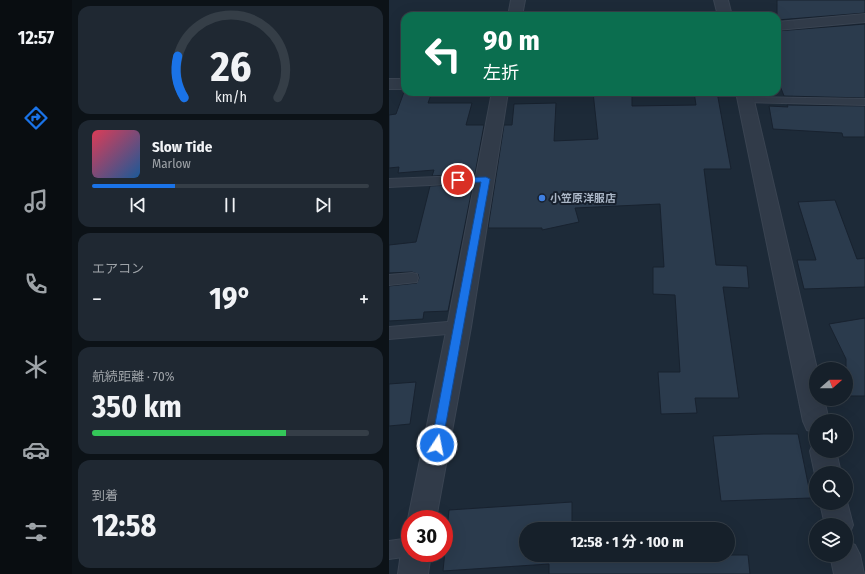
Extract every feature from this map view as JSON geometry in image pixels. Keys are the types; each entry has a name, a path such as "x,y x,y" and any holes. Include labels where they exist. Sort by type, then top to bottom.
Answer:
{"street":[{"path":"516,12 518,0"},
{"path":"721,0 724,12"},
{"path":"781,26 865,18"},
{"path":"389,84 401,84"},
{"path":"424,510 459,327 499,96"},
{"path":"745,96 814,414"},
{"path":"413,574 415,562"},
{"path":"846,562 849,574"}],"lane":[{"path":"745,96 865,102"},
{"path":"389,183 486,179"},
{"path":"389,280 412,278"},
{"path":"389,333 459,327"},
{"path":"389,550 401,548"}],"building":[{"path":"777,0 865,0 865,13 781,20 781,12 777,12"},
{"path":"865,24 865,98 784,96 781,88 781,31"},
{"path":"403,96 431,96 428,103 472,103 466,125 484,125 475,174 432,176 434,170 398,173 399,167 389,168 389,115 396,114"},
{"path":"593,96 632,96 632,106 696,105 695,96 718,96 731,169 704,169 716,265 747,266 749,288 723,287 739,398 695,398 697,413 661,414 658,372 680,372 675,295 653,294 653,267 664,267 660,204 575,208 579,222 542,230 542,228 488,228 504,125 512,125 514,104 556,103 554,141 598,139"},
{"path":"787,105 865,106 865,137 843,137 842,133 773,129 769,106 788,107"},
{"path":"473,184 448,311 424,312 423,319 389,321 389,286 417,283 419,278 418,274 412,272 389,273 389,245 416,242 430,186"},
{"path":"835,200 857,259 865,258 865,287 804,289 797,260 816,260 798,202"},
{"path":"865,318 865,396 853,396 853,362 846,362 846,359 829,324"},
{"path":"416,382 410,424 389,426 389,384"},
{"path":"798,434 809,488 809,498 721,501 713,436"},
{"path":"572,502 572,522 519,522 519,562 735,562 735,555 748,555 750,574 549,574 549,564 443,571 444,562 453,562 453,510 449,510"}],"place":[{"name":"小笠原洋服店","path":"542,198"}],"route":[{"path":"437,445 486,179 458,180"}]}
